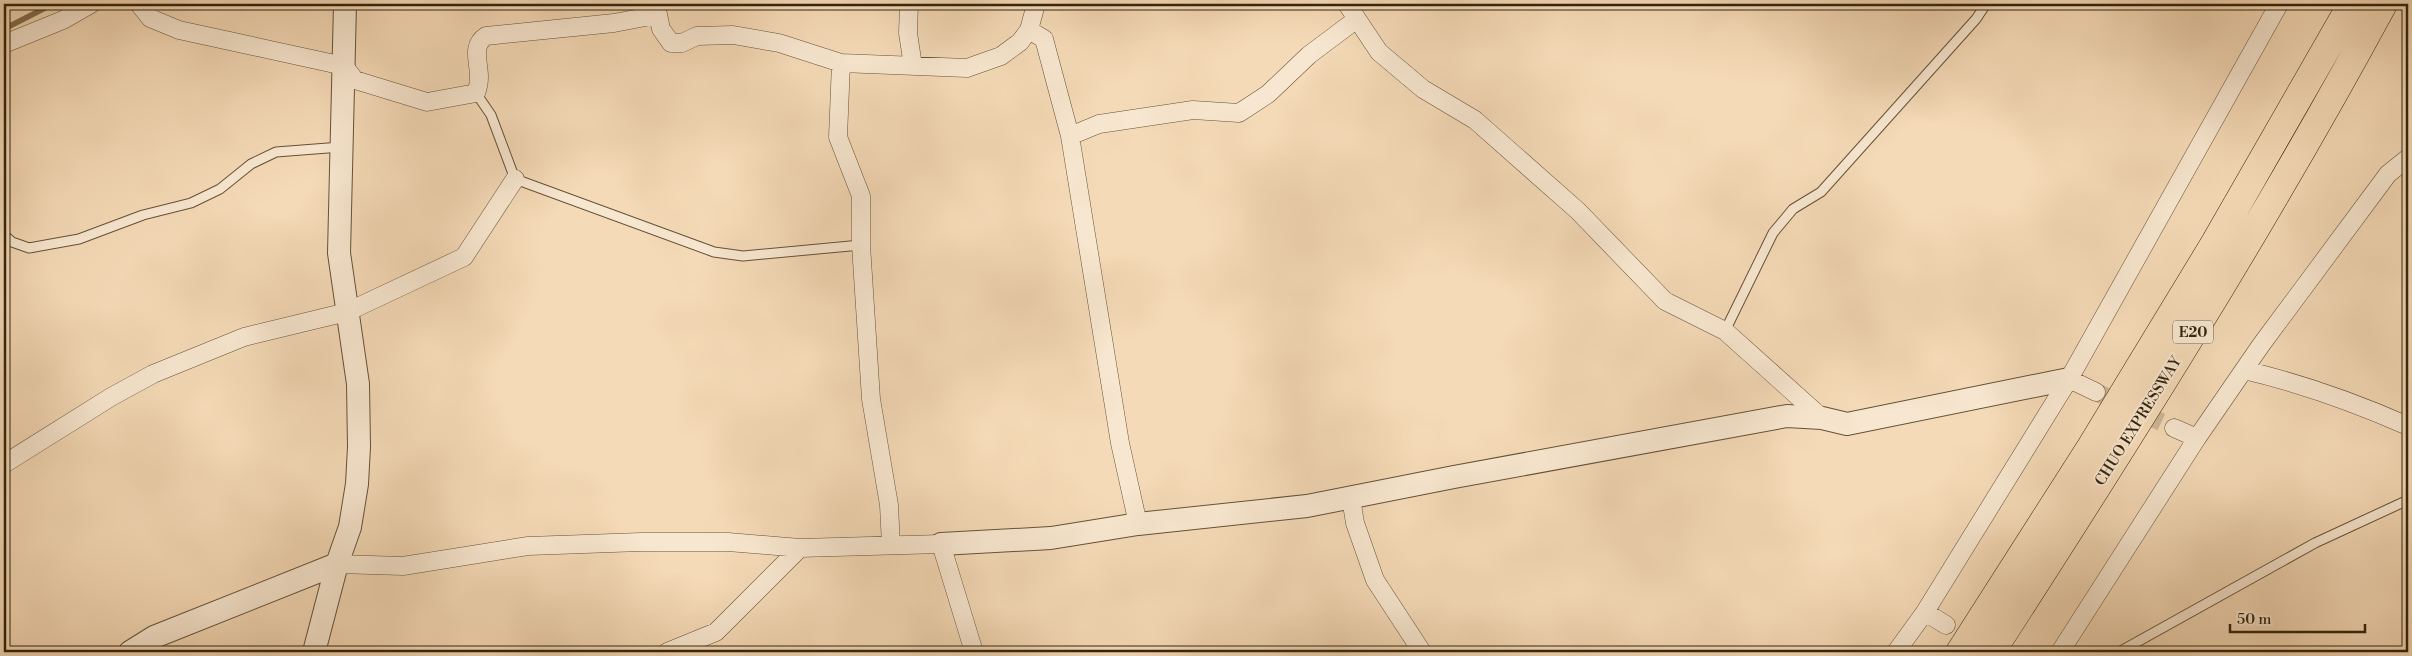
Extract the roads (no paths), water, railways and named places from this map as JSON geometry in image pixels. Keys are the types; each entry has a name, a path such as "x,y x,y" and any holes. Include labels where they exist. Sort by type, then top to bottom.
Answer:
{"highway":[{"name":"CHUO EXPRESSWAY","path":"1960,652 2092,447 2210,252 2352,4"},
{"name":"CHUO EXPRESSWAY","path":"1991,652 2114,461 2238,259 2383,4"}],"street":[{"path":"139,4 150,18 179,30 344,66 355,80 427,102 476,93 480,79 476,48 479,41 486,36 614,23 656,9 664,36 670,43 682,43 697,36 733,35 779,43 841,63 967,68 1001,56 1020,42 1029,30 1036,4"},
{"path":"314,652 337,564 350,527 357,484 359,447 358,384 340,253 345,4"},
{"path":"910,4 908,33 913,66"},
{"path":"1347,4 1379,52 1423,89 1475,120 1578,211 1665,301 1725,331 1822,418"},
{"path":"1896,652 1925,612 2069,379 2278,4"},
{"path":"4,44 63,20 86,5"},
{"path":"1070,136 1099,124 1193,110 1240,113 1268,94 1309,54 1357,20"},
{"path":"1029,30 1044,39 1070,136 1120,443 1138,524"},
{"path":"841,63 838,137 860,196 870,399 889,505 891,545"},
{"path":"2060,652 2244,370 2388,174 2408,158"},
{"path":"4,464 111,397 153,374 244,337 347,312 464,257 515,180"},
{"path":"2244,370 2280,378 2380,413 2408,426"},
{"path":"130,652 154,637 337,564 404,566 528,546 728,542 800,548 941,544 1051,538 1138,524 1307,506 1532,462 1787,416 1822,418 1847,424 2069,379 2096,392"},
{"path":"2174,428 2198,438"},
{"path":"1350,498 1355,523 1375,580 1422,652"},
{"path":"941,544 974,652"},
{"path":"667,652 716,632 800,548"},
{"path":"1925,612 1946,625"}],"lane":[{"path":"1725,331 1773,233 1793,209 1821,192 1976,19 1986,4"},
{"path":"476,93 491,115 515,180 714,252 743,256 861,245"},
{"path":"4,235 12,242 29,248 79,240 143,216 206,196 220,189 251,164 276,152 341,147"},
{"path":"2118,652 2315,542 2408,500"}],"waterway":[{"path":"4,29 53,4"}],"tunnel":[{"path":"2096,392 2174,428"}]}
